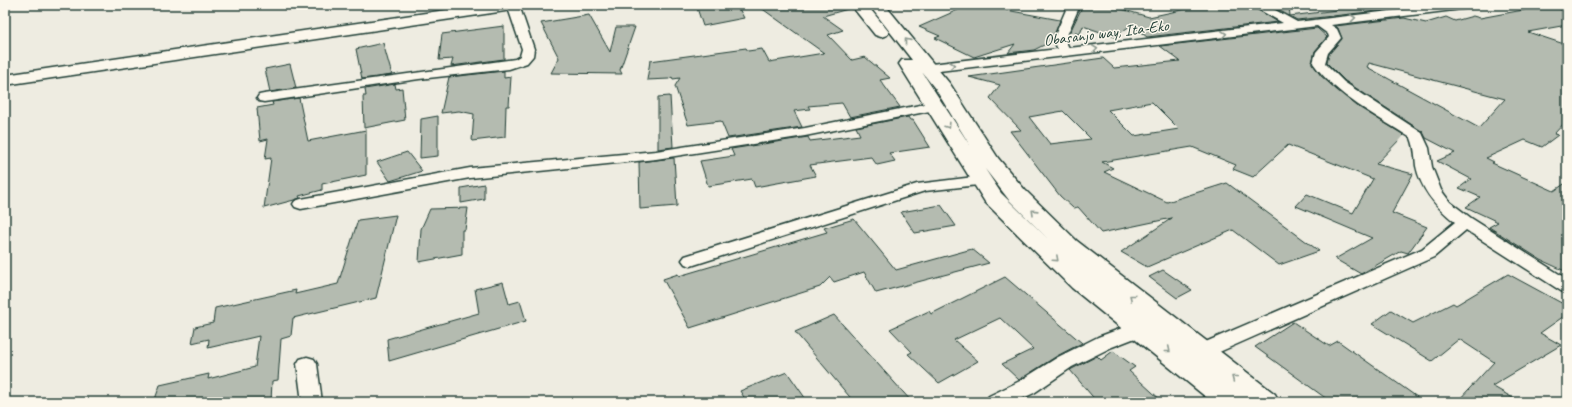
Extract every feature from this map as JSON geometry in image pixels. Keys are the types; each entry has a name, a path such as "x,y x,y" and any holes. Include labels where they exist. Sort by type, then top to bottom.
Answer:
{"main road":[{"path":"5,73 236,44 491,5"},
{"path":"5,80 264,43 512,5"},
{"path":"859,5 920,69 944,88 990,161 1017,195 1069,246 1265,402"},
{"path":"877,5 888,18 920,69 935,106 993,197 1043,247 1081,282 1141,328 1232,402"}],"street":[{"path":"264,98 419,75 509,65 522,62 528,54 528,49 512,5"},
{"path":"1066,53 1059,40 1074,5"},
{"path":"1257,5 1295,25"},
{"name":"Obasanjo way, Ita-Eko","path":"920,69 1470,5"},
{"path":"1319,22 1333,32 1334,38 1322,52 1319,63 1326,73 1363,102 1405,126 1417,136 1422,148 1424,167 1433,191 1444,205 1465,222 1567,287"},
{"path":"301,204 470,172 656,154 806,132 935,106"},
{"path":"691,260 923,187 982,181"},
{"path":"1201,352 1428,253 1465,222"},
{"path":"996,402 1027,387 1065,362 1105,342 1141,328"},
{"path":"307,364 312,402"}],"building":[{"path":"696,5 737,5 744,18 703,26"},
{"path":"757,5 847,5 848,9 823,16 843,30 828,35 852,60 865,57 890,78 880,80 900,107 850,117 842,103 808,106 810,109 794,111 802,127 728,138 721,121 688,125 675,86 680,78 673,79 672,77 669,79 647,80 650,61 746,48 748,51 762,49 769,62 824,53"},
{"path":"969,5 1013,5 1006,10 1060,20 1052,41 1034,50 1008,53 1015,44 974,57 935,38 940,36 919,27"},
{"path":"1083,5 1107,5 1149,17 1205,5 1250,5 1278,22 1147,37 1131,25 1115,37 1083,26 1080,34 1070,32"},
{"path":"1269,5 1289,5 1290,16 1337,10 1337,5 1399,5 1395,9 1297,20"},
{"path":"1550,5 1567,12 1567,25 1528,32 1567,45 1567,120 1554,134 1558,135 1542,147 1525,140 1486,158 1494,162 1492,163 1554,191 1567,182 1567,272 1541,260 1489,227 1498,222 1466,207 1480,197 1459,188 1471,179 1437,161 1455,153 1426,138 1423,132 1345,81 1327,63 1329,54 1342,39 1338,28 1335,26 1404,18 1426,23 1446,17 1455,21 1473,16 1480,18","holes":["1369,63 1505,99 1479,128 1367,67"]},
{"path":"589,15 610,52 616,27 635,27 620,70 622,74 551,73 559,58 541,23"},
{"path":"504,26 504,59 451,66 453,59 439,60 442,34"},
{"path":"1317,28 1327,37 1315,51 1312,63 1321,76 1357,106 1404,135 1376,164 1413,174 1392,213 1427,227 1408,253 1401,251 1361,274 1335,259 1372,238 1296,206 1307,194 1353,213 1373,179 1288,145 1253,177 1233,169 1236,165 1192,147 1102,162 1113,168 1104,172 1167,202 1227,183 1319,251 1279,265 1233,230 1147,267 1121,252 1172,218 1101,233 1078,207 1073,208 1060,196 1010,131 1021,130 990,98 1000,85 969,77 1103,58 1114,68 1180,61 1160,46","holes":["1152,102 1179,129 1134,136 1108,110","1063,111 1091,139 1050,144 1029,117"]},
{"path":"383,43 392,75 362,79 356,49"},
{"path":"290,64 296,88 270,92 265,69"},
{"path":"504,71 504,78 511,77 509,106 506,106 505,137 472,141 474,114 459,111 441,113 449,77"},
{"path":"395,84 396,89 402,88 405,120 364,128 363,96 366,96 365,89"},
{"path":"670,96 673,147 658,149 658,97"},
{"path":"299,98 308,141 366,130 366,175 322,184 322,190 299,196 300,198 294,200 264,208 271,158 265,159 268,139 260,141 257,108 273,105 272,102"},
{"path":"438,116 438,156 420,158 421,119"},
{"path":"908,117 910,120 913,120 930,147 889,153 895,161 877,165 871,157 810,165 816,176 755,187 752,179 708,186 700,161 734,156 731,149 808,137 810,141 860,135 856,127"},
{"path":"407,152 422,171 390,181 377,162"},
{"path":"674,158 677,206 640,209 639,162"},
{"path":"484,184 484,199 461,203 461,188"},
{"path":"941,205 956,226 915,233 901,212"},
{"path":"468,208 465,230 462,230 462,254 419,262 421,229 430,209"},
{"path":"396,215 376,298 293,318 291,336 281,339 278,380 272,381 271,402 154,402 160,385 209,374 208,379 255,367 259,336 208,348 209,339 192,343 195,327 213,323 215,308 296,290 295,294 338,284 358,220"},
{"path":"854,219 896,270 972,249 989,263 876,293 864,272 834,282 830,277 820,287 690,328 663,279 678,274 679,276 827,232 824,228"},
{"path":"1163,270 1192,290 1177,298 1149,277"},
{"path":"1508,274 1567,306 1567,314 1540,333 1561,345 1492,386 1520,402 1457,402 1494,362 1459,339 1432,361 1372,324 1391,310 1413,323 1453,303 1456,305"},
{"path":"1005,277 1082,343 1057,356 1019,380 1002,364 1033,349 1000,318 954,340 978,361 939,383 908,354 912,352 890,329 929,311 931,314"},
{"path":"503,282 509,304 520,301 526,321 389,361 387,339 479,313 475,289"},
{"path":"834,315 912,402 854,402 795,332"},
{"path":"1293,322 1329,346 1338,341 1424,402 1331,402 1255,347"},
{"path":"1113,351 1135,367 1129,371 1163,402 1097,402 1070,370 1097,356 1101,360"},
{"path":"787,372 808,402 747,402 740,391"}]}
